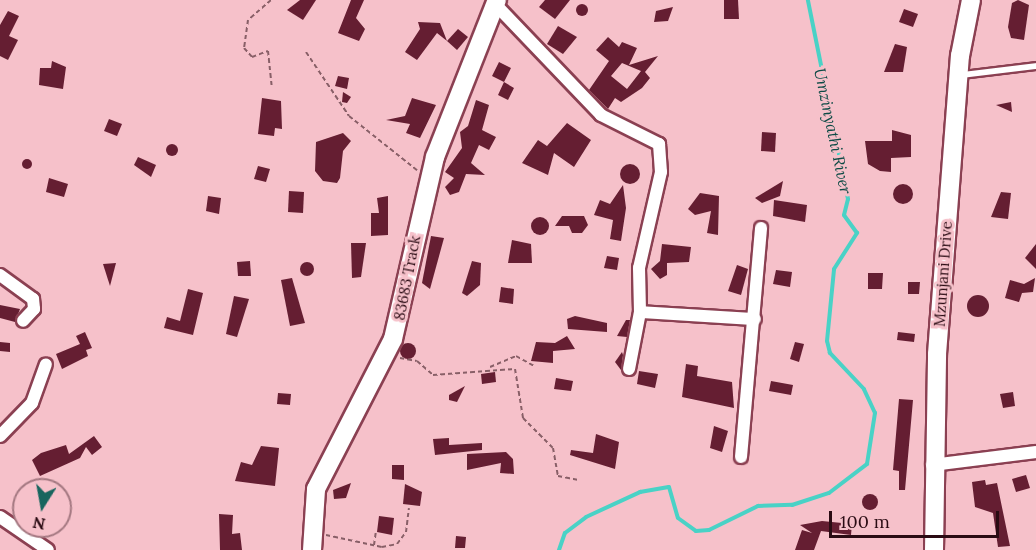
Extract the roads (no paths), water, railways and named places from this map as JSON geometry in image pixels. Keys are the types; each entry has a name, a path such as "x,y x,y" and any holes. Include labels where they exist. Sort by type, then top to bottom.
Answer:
{"street":[{"name":"Mzunjani Drive","path":"934,550 932,465 958,75 971,0"},
{"name":"83683 Track","path":"312,541 320,479 386,353 400,316 428,179 496,3"},
{"path":"496,3 601,115 659,144 662,172 639,268 640,312 629,369"},
{"path":"741,457 755,319 761,228"},
{"path":"0,275 33,299 34,309 23,321"},
{"path":"640,312 755,319"},
{"path":"0,436 32,404 46,364"},
{"path":"932,465 1036,452"},
{"path":"0,517 48,550"}],"lane":[{"path":"958,75 1036,66"}],"waterway":[{"name":"Umzinyathi River","path":"559,550 565,533 586,517 640,492 669,487 678,518 696,531 709,530 758,506 792,505 829,493 867,464 875,413 864,389 830,353 827,341 834,269 857,233 844,215 848,199 808,0"}]}
